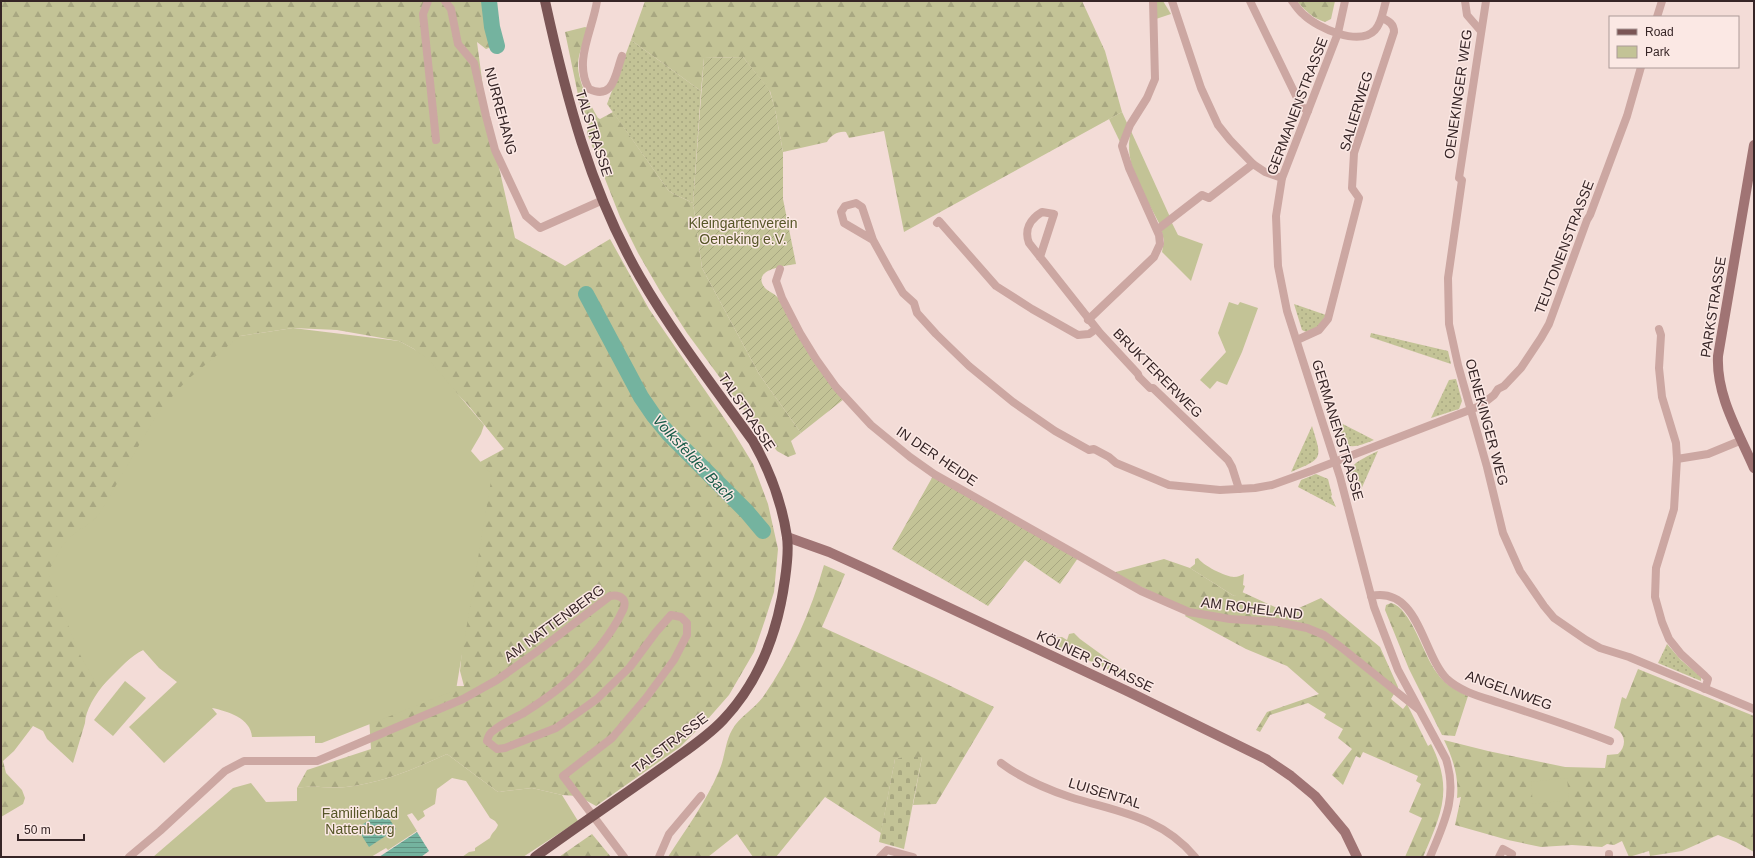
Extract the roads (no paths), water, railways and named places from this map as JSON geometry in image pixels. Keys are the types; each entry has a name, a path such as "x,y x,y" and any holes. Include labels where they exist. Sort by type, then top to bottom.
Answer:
{"main road":[{"name":"TALSTRASSE","path":"535,857 677,758 723,720 744,694 768,650 781,607 786,573 787,537 773,481 761,456 658,307 636,269 603,200 587,162 576,128 564,86 545,1"},
{"name":"PARKSTRASSE","path":"1754,145 1718,362 1720,382 1728,408 1754,468"},
{"name":"KÖLNER STRASSE","path":"787,537 817,548 872,572 1126,691 1266,759 1291,776 1318,799 1345,832 1357,857"}],"street":[{"path":"428,1 423,14 436,140"},
{"name":"NURREHANG","path":"445,1 451,9 458,44 474,63 486,116 496,150 526,216 540,228 603,200"},
{"path":"597,1 592,27 583,53 584,78 589,89 599,93 608,90 611,86 622,56"},
{"path":"1088,320 1154,257 1160,244 1158,229 1129,168 1122,146 1130,125 1147,98 1155,79 1153,1"},
{"path":"1172,1 1201,88 1218,125 1253,164 1265,172 1282,178"},
{"path":"1250,1 1301,106 1308,111"},
{"path":"1292,1 1308,18 1338,33 1352,37 1364,36 1375,30 1382,18 1386,1"},
{"name":"GERMANENSTRASSE","path":"1345,1 1338,33 1282,178 1276,216 1276,252 1284,298 1320,418 1335,462 1371,596 1398,670 1446,759 1451,776 1450,802 1430,857"},
{"path":"1465,1 1466,15 1480,30"},
{"name":"OENEKINGER WEG","path":"1486,1 1480,30 1459,178 1462,180 1448,278 1448,305 1450,328 1458,366 1471,409 1504,535 1520,571 1544,606 1563,625 1600,648 1628,657 1754,709"},
{"path":"1657,16 1662,1"},
{"name":"SALIERWEG","path":"1297,340 1315,333 1323,327 1328,319 1339,279 1359,198 1352,188 1354,153 1394,32 1394,28 1390,22 1382,18"},
{"name":"TEUTONENSTRASSE","path":"873,240 844,223 841,212 845,206 856,203 862,207 873,240 903,292 911,299 917,312 936,334 996,389 1025,411 1044,422 1045,425 1089,450 1094,450 1113,459 1116,463 1169,485 1220,490 1272,485 1485,404 1521,368 1549,324 1587,220 1618,143 1641,68"},
{"path":"1158,229 1202,195 1209,198 1253,164"},
{"name":"BRUKTERERWEG","path":"1040,257 1054,214 1042,212 1033,219 1028,226 1027,238 1029,243 1088,320 1138,374 1139,377 1150,388 1153,388 1228,460 1232,467 1239,489"},
{"path":"937,223 939,222 996,286 1014,299 1055,324 1078,335 1089,334 1096,329"},
{"name":"IN DER HEIDE","path":"780,269 776,281 800,333 836,387 871,425 910,457 934,474 1111,574"},
{"path":"1659,329 1661,335 1659,368 1662,396 1676,443 1677,459 1674,509 1656,568 1655,597 1667,635 1682,654 1708,679 1705,689"},
{"path":"1677,459 1708,454 1742,440"},
{"name":"AM ROHELAND","path":"1111,574 1154,598 1189,612 1230,619 1298,625 1316,631 1342,648 1420,711"},
{"name":"ANGELNWEG","path":"1371,596 1380,594 1392,597 1406,607 1418,624 1429,652 1437,666 1449,680 1457,686 1486,698 1610,741"},
{"name":"AM NATTENBERG","path":"129,857 160,831 225,771 235,765 244,761 317,761 462,699 497,680 610,596 616,595 621,596 624,600 625,605 622,612 607,637 571,678 530,709 492,731 487,741 497,749 505,748 556,728 597,699 630,667 656,632 672,615 681,617 687,623 687,635 674,660 646,698 612,738 563,776 593,816"},
{"name":"LUISENTAL","path":"1001,764 1043,786 1060,793 1142,818 1156,824 1180,841 1195,857"},
{"path":"659,857 669,834 701,796"},
{"path":"593,816 624,857"},
{"path":"1499,857 1503,849 1512,854"},
{"path":"880,857 882,853 887,850 913,857"}],"waterway":[{"name":"Volksfelder Bach","path":"489,1 492,27 497,46"},
{"name":"Volksfelder Bach","path":"586,294 641,397 654,416 668,433 747,512 763,531"},
{"name":"Volksfelder Bach","path":"686,452 701,457"}],"park label":[{"name":"Kleingartenverein Oeneking e.V.","path":"743,232"},
{"name":"Familienbad Nattenberg","path":"360,822"}]}
